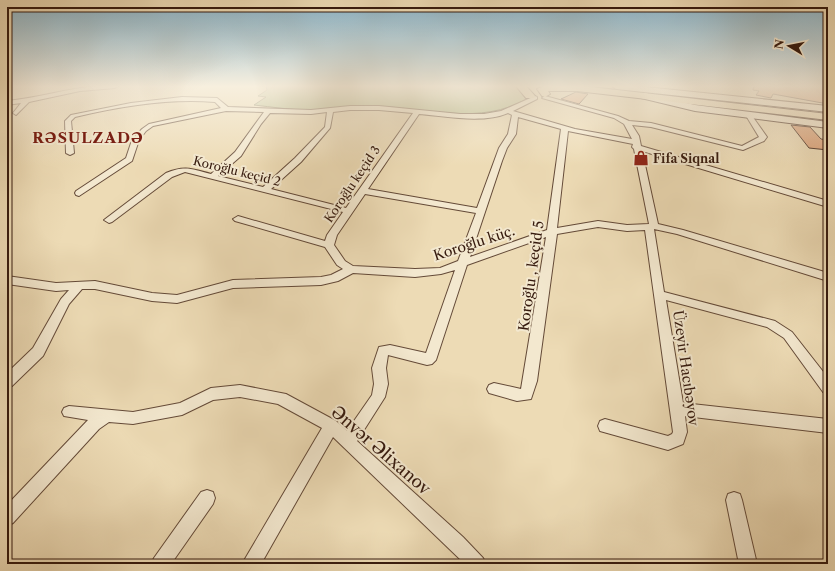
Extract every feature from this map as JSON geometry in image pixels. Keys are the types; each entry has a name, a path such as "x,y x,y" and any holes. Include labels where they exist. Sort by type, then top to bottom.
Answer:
{"main road":[{"path":"801,113 828,117"}],"street":[{"path":"70,153 68,121 73,116 88,113"},
{"path":"79,193 129,159 136,140 144,130 151,125 209,113"},
{"path":"212,177 238,154 266,113"},
{"path":"265,190 298,160 328,127 330,113"},
{"name":"Koroğlu keçid 3","path":"351,269 341,263 329,245 332,235 417,113"},
{"path":"426,113 473,116 512,113 565,128 636,144 828,204"},
{"path":"348,442 378,397 380,384 379,368 384,351 390,350 427,360 431,356 503,148 512,134 512,113"},
{"path":"604,113 627,123 651,125 743,148 763,137 748,113"},
{"path":"780,113 828,125"},
{"path":"637,123 647,115"},
{"name":"Üzeyir Hacıbəyov","path":"605,426 668,443 678,439 680,432 651,227 633,131 627,123"},
{"name":"Koroğlu , keçid 5","path":"494,389 517,395 526,395 530,381 552,232 565,128"},
{"name":"Koroğlu keçid 2","path":"109,220 169,175 185,170 348,211"},
{"path":"362,191 481,211"},
{"path":"238,219 329,245"},
{"name":"Koroğlu küç.","path":"351,269 416,274 441,271 552,232 585,225 598,224 627,228 651,227 680,232 828,277"},
{"path":"7,280 56,287 95,284 152,297 177,299 233,284 334,278 351,269"},
{"path":"7,382 38,352 65,302 79,286"},
{"path":"660,296 772,324 788,335 828,388"},
{"name":"Ənvər Əlixanov","path":"69,412 133,418 182,409 211,394 240,390 281,398 330,426 457,543 477,564"},
{"path":"677,409 828,426"},
{"path":"7,517 94,424 106,416"},
{"path":"251,564 330,426"},
{"path":"160,564 207,498"},
{"path":"734,500 748,564"}],"green space":[{"path":"445,113 485,113 471,114"}],"building":[{"path":"791,125 810,127 821,139 828,140 828,150 809,148"}],"place":[{"name":"Fifa Siqnal","path":"641,158"}],"district":[{"name":"RƏSULZADƏ","path":"88,137"}]}
